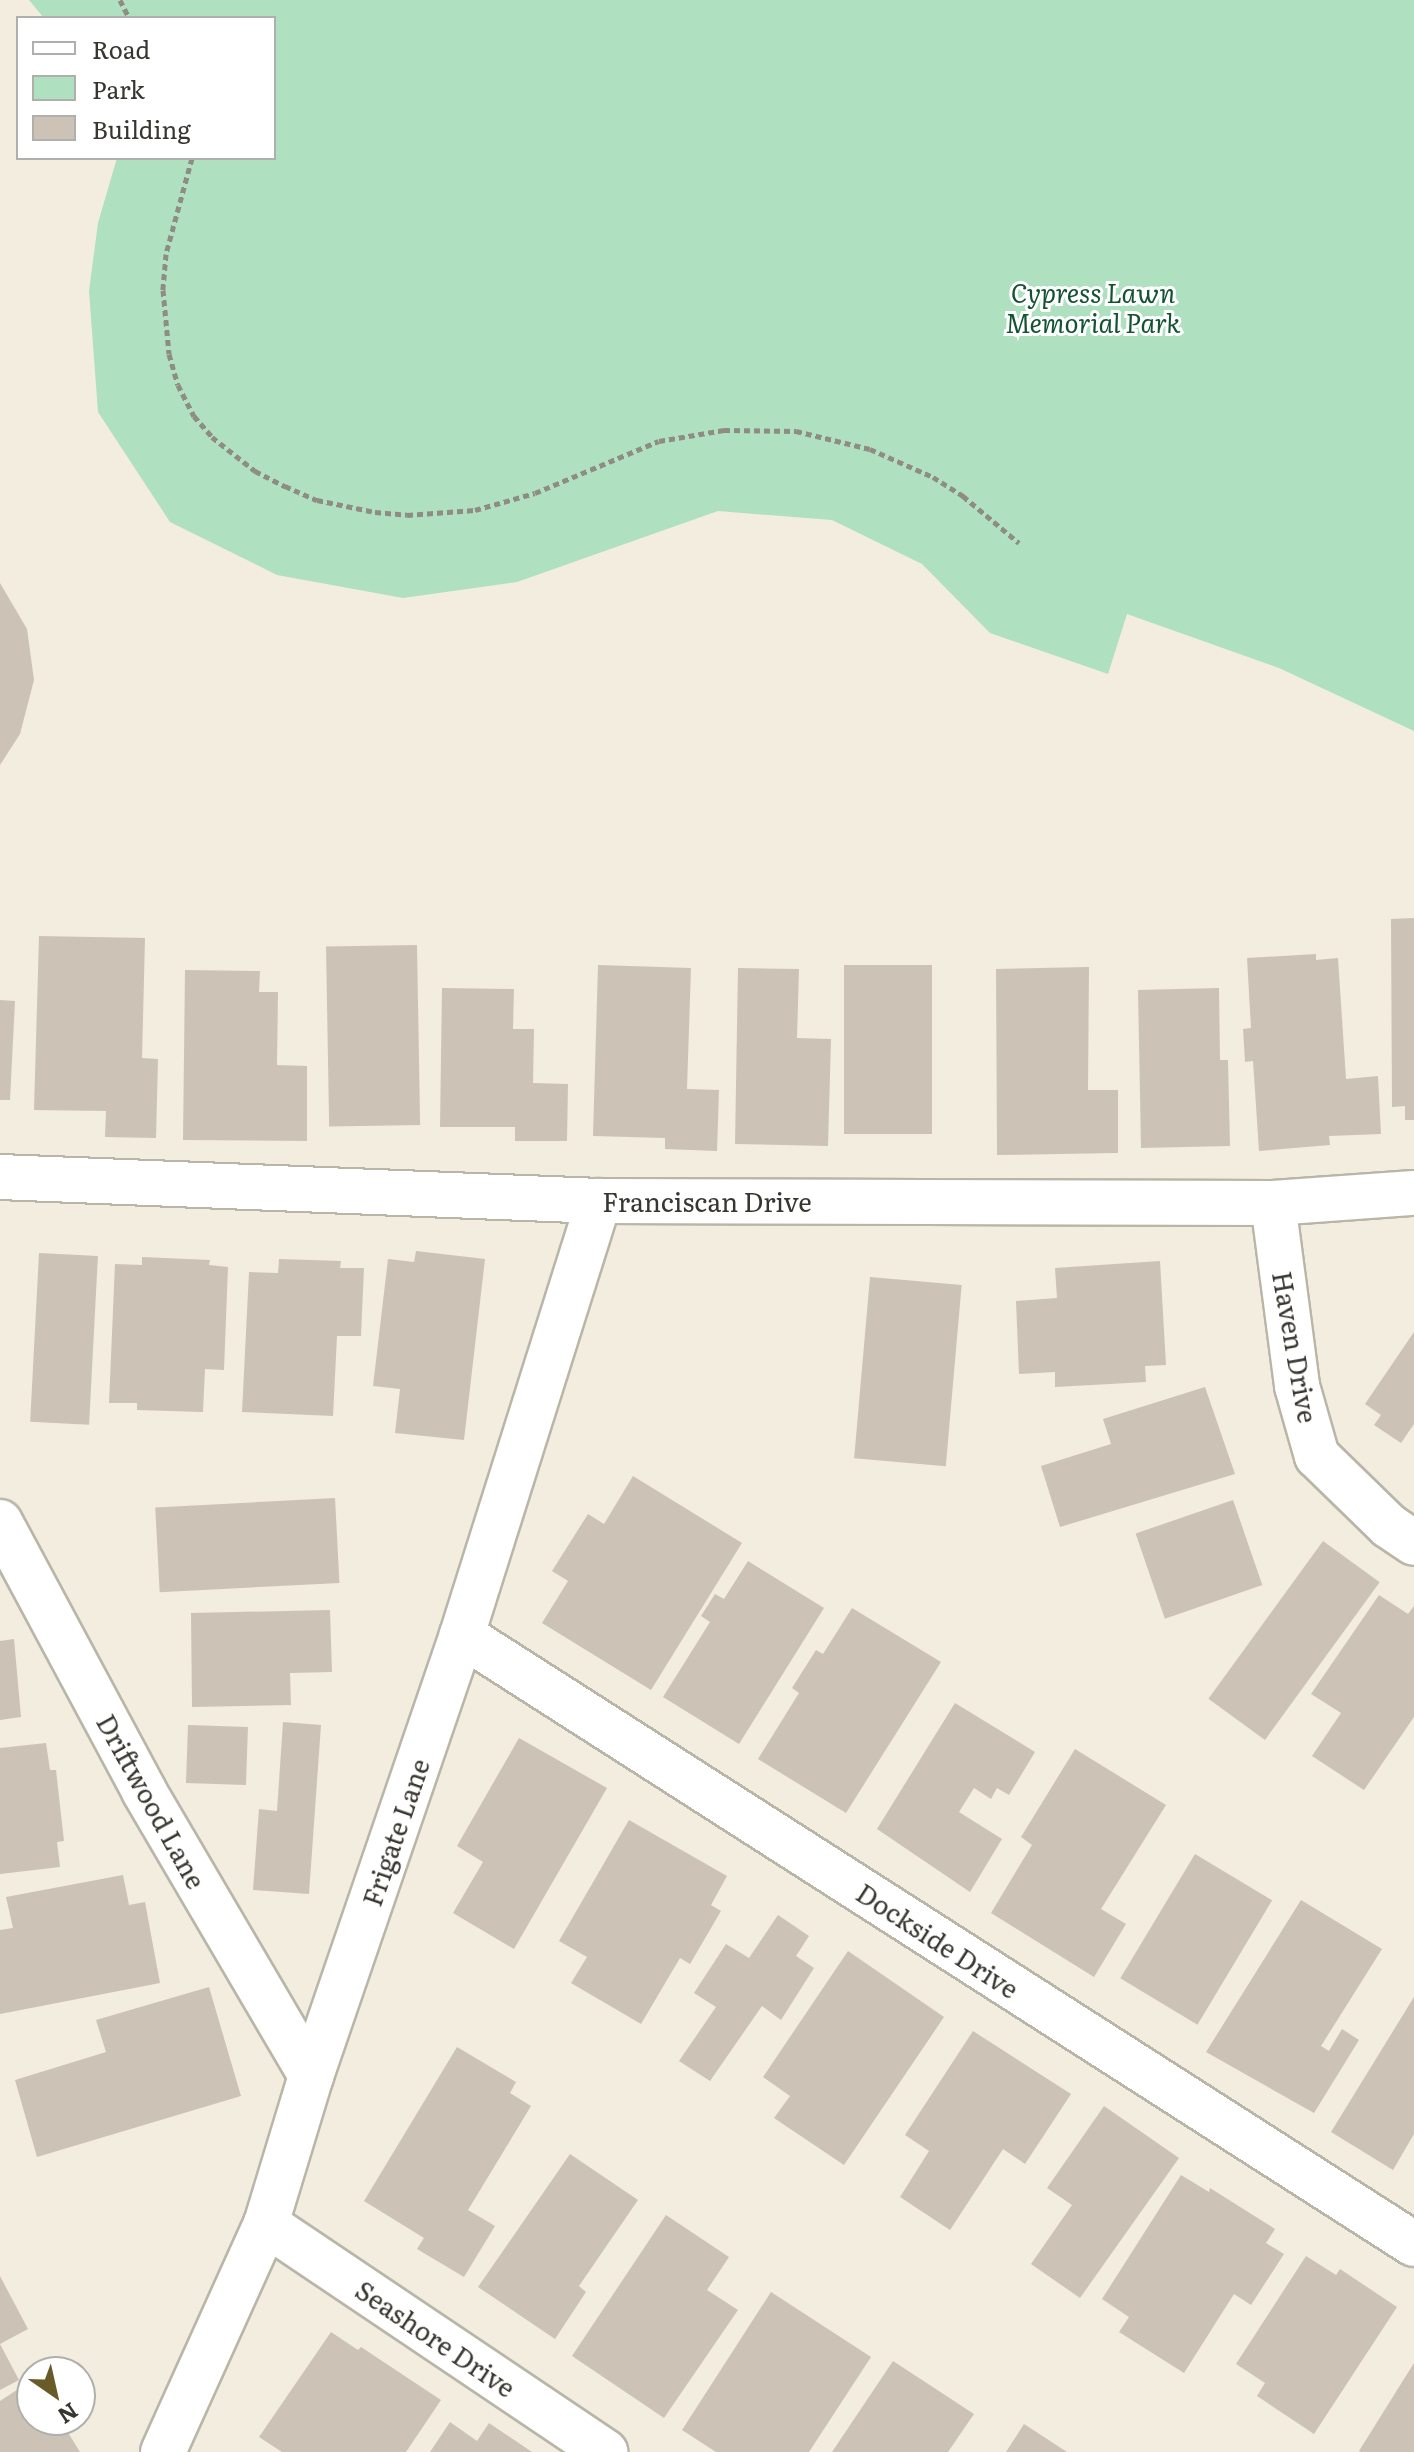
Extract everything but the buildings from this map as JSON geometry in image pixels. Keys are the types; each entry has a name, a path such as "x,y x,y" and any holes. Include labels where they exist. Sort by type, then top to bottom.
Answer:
{"street":[{"name":"Franciscan Drive","path":"0,1177 599,1201 1273,1203 1414,1193"},
{"name":"Frigate Lane","path":"163,2452 266,2224 311,2076 462,1635 599,1201"},
{"name":"Haven Drive","path":"1273,1203 1297,1386 1317,1456 1389,1526 1414,1543"},
{"name":"Driftwood Lane","path":"0,1522 144,1791 311,2076"},
{"name":"Dockside Drive","path":"462,1635 1414,2244"},
{"name":"Seashore Drive","path":"266,2224 605,2452"}],"path":[{"path":"191,160 166,254 163,290 169,354 178,385 194,416 212,437 255,471 285,486 317,500 375,512 407,515 475,510 535,493 659,441 724,430 796,431 870,449 912,466 963,496 1019,543"}],"green space":[{"name":"Cypress Lawn Memorial Park","path":"29,0 1414,0 1414,731 1279,668 1127,614 1108,674 990,633 922,564 832,520 718,511 517,582 403,598 277,575 170,522 98,412 89,291 98,223 116,160 276,160 276,16 42,16"}]}
